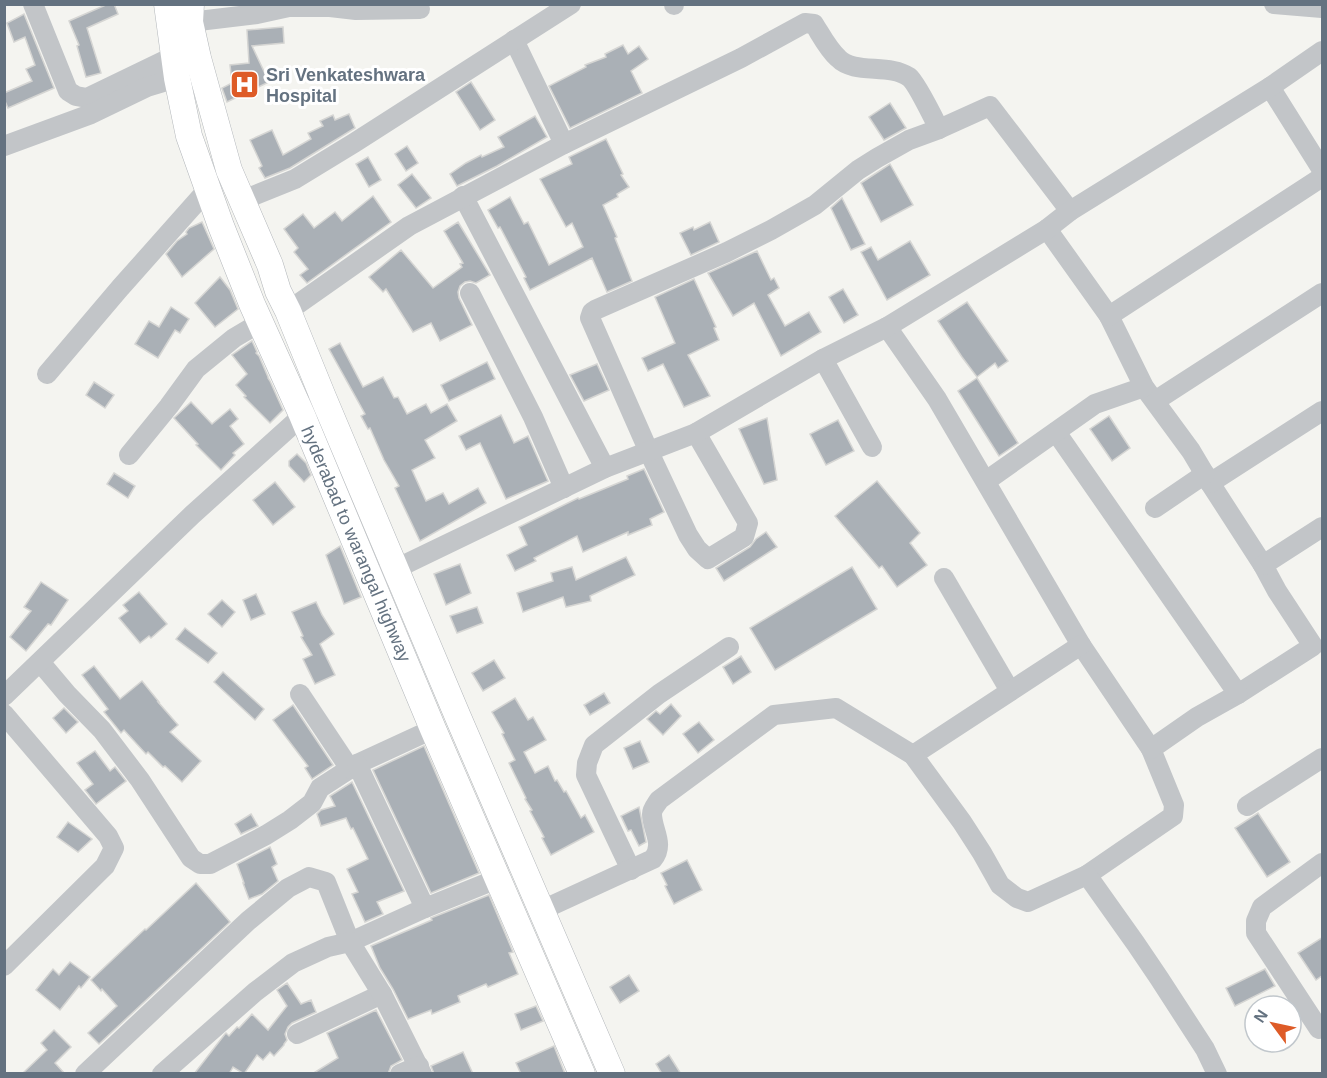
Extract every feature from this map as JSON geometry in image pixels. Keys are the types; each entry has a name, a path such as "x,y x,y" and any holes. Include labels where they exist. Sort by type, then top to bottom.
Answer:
{"main road":[{"name":"hyderabad to warangal highway","path":"167,4 175,67 189,136 252,304 302,416 433,729 582,1074"},
{"path":"190,13 202,75 229,170 458,717 612,1074"}],"street":[{"path":"33,4 68,90 76,96 87,98 175,67"},
{"path":"243,200 295,179 571,4"},
{"path":"1274,4 1323,8"},
{"path":"190,13 257,14 289,6 356,10 420,9"},
{"path":"288,311 409,226 564,144 741,58 805,22 814,24 838,59 844,63 853,67 897,72 910,78 939,129"},
{"path":"514,40 564,144"},
{"path":"372,581 605,468 696,433 823,359 888,327 1047,229 1070,211 1270,87 1323,51"},
{"path":"4,146 91,114 147,87 175,67"},
{"path":"1270,87 1323,170"},
{"path":"696,433 748,523 744,537 708,559 697,549 688,535 649,452 590,318 592,312 771,230 815,205 858,170 877,158 909,140 990,106 1070,211"},
{"path":"1109,316 1323,177"},
{"path":"47,374 208,189"},
{"path":"463,196 605,468"},
{"path":"1047,229 1109,316 1150,394 1191,451 1277,591 1318,644 1197,717 1151,749"},
{"path":"470,293 533,417 564,488"},
{"path":"986,481 1095,404 1150,394 1323,293"},
{"path":"129,455 196,369 234,338 261,322"},
{"path":"542,910 653,859 657,853 658,842 652,814 658,800 774,715 836,708 912,755 962,822 1000,885 1017,898 1028,902 1087,875 1173,816 1174,805 1151,749 1081,645 937,399 888,327"},
{"path":"823,359 872,447"},
{"path":"4,696 192,515 323,397"},
{"path":"1155,508 1323,411"},
{"path":"1056,432 1238,694"},
{"path":"1263,565 1323,527"},
{"path":"944,578 1010,691"},
{"path":"912,755 1081,645"},
{"path":"631,870 586,775 587,763 594,745 659,694 729,647"},
{"path":"40,662 102,730 140,780 190,858 200,864 210,864 266,835 312,803 320,788 353,767 433,729"},
{"path":"300,694 353,767 425,908"},
{"path":"4,714 108,836 114,848 105,866 5,964"},
{"path":"1247,806 1323,758"},
{"path":"1319,1029 1256,933 1256,921 1262,907 1323,863"},
{"path":"1087,875 1205,1049 1217,1074"},
{"path":"84,1074 248,921 288,888 309,877 326,882 350,942 382,994 420,1070 400,1074"},
{"path":"162,1074 255,992 293,963 328,947 350,942 425,908 498,879"},
{"path":"297,1034 382,994"}],"building":[{"path":"108,4 114,4 118,14 87,28 101,73 86,77 77,46 79,45 69,21"},
{"path":"24,14 54,88 8,108 4,93 32,81 26,69 35,65 25,37 14,42 7,23"},
{"path":"283,27 284,43 252,46 269,82 227,102 222,88 232,83 230,65 249,63 247,30"},
{"path":"623,45 628,54 639,46 648,59 631,71 642,93 570,128 549,86 586,67 585,65 606,57 605,54"},
{"path":"471,82 495,120 480,130 456,92"},
{"path":"890,103 906,128 884,140 869,117"},
{"path":"349,114 355,128 290,168 265,178 259,168 262,166 250,140 272,130 283,155 311,139 308,133 323,126 320,121 333,115 335,120"},
{"path":"535,116 547,137 457,186 450,174 481,155 482,157 504,147 498,137"},
{"path":"606,139 623,174 621,175 629,187 617,194 618,197 603,205 632,281 607,292 592,258 530,290 524,278 526,277 500,227 498,228 488,210 510,197 524,224 528,222 549,265 583,247 572,223 566,227 540,179 572,164 569,157"},
{"path":"407,146 418,163 406,171 395,154"},
{"path":"368,157 381,180 369,187 356,164"},
{"path":"890,164 913,205 881,222 861,183"},
{"path":"412,174 431,198 416,208 398,185"},
{"path":"373,196 391,222 307,283 300,275 308,269 294,252 298,248 284,229 303,214 314,228 335,212 342,221"},
{"path":"842,198 865,244 851,250 831,208"},
{"path":"202,222 214,249 182,277 166,254 177,241 187,234 189,228"},
{"path":"458,222 490,275 476,283 470,281 460,286 459,298 472,325 440,341 431,323 413,332 386,289 383,292 369,277 401,250 433,288 462,267 460,264 463,263 444,231"},
{"path":"710,222 719,242 691,255 680,233 693,227 694,230"},
{"path":"910,241 930,275 887,300 861,252 871,247 878,260"},
{"path":"757,251 771,280 774,278 779,288 768,295 785,326 809,312 821,332 781,356 754,303 733,316 708,273"},
{"path":"220,277 230,290 238,309 215,327 195,303"},
{"path":"694,279 716,327 714,328 719,340 688,355 710,396 684,407 663,364 648,371 642,358 675,343 655,297"},
{"path":"843,289 858,315 844,323 829,297"},
{"path":"967,302 1008,361 998,368 995,363 977,377 938,321"},
{"path":"171,307 189,319 180,333 175,330 158,358 135,344 149,321 159,327"},
{"path":"252,341 283,410 270,423 244,397 246,396 236,385 247,374 232,355"},
{"path":"340,343 363,387 383,377 394,398 398,397 407,414 426,404 431,413 447,404 457,421 425,440 435,458 412,470 426,501 443,493 449,504 478,488 486,503 420,541 395,488 399,486 370,428 368,429 361,416 365,414 329,349"},
{"path":"487,362 495,379 449,401 441,385"},
{"path":"597,364 609,390 584,401 570,375"},
{"path":"977,378 1018,443 999,456 958,391"},
{"path":"94,382 114,395 105,408 86,395"},
{"path":"191,402 212,424 230,409 238,419 230,426 244,444 233,453 235,455 221,470 174,418"},
{"path":"501,415 514,443 528,436 548,481 506,499 480,443 466,450 459,436"},
{"path":"1109,416 1130,448 1112,461 1090,429"},
{"path":"767,418 777,480 764,484 739,429"},
{"path":"838,420 854,451 826,465 810,434"},
{"path":"297,454 306,463 311,475 304,482 289,466 289,461"},
{"path":"644,469 664,512 650,519 652,525 628,535 628,532 583,552 577,536 534,558 536,561 515,571 507,555 527,545 519,527 578,498 628,479 627,476"},
{"path":"114,473 135,486 128,498 107,484"},
{"path":"877,481 920,533 910,543 927,565 897,587 882,566 879,568 835,516"},
{"path":"275,482 295,507 273,525 253,500"},
{"path":"766,532 777,547 724,581 716,568 750,547"},
{"path":"340,546 361,597 344,604 326,555"},
{"path":"626,557 635,575 590,596 591,601 566,607 563,597 523,612 517,593 553,581 551,573 572,567 576,580"},
{"path":"460,564 471,593 446,605 434,574"},
{"path":"852,567 877,609 775,670 750,628"},
{"path":"41,582 68,600 51,625 48,624 26,651 10,637 31,611 24,607"},
{"path":"139,592 167,624 151,638 149,636 140,643 119,618 128,611 123,605"},
{"path":"256,594 265,614 251,620 243,600"},
{"path":"222,600 235,612 222,627 208,614"},
{"path":"316,602 334,634 320,644 335,675 315,684 303,659 312,655 301,637 303,636 292,612"},
{"path":"477,607 483,623 457,633 450,616"},
{"path":"185,628 217,653 208,663 176,639"},
{"path":"741,656 751,672 733,684 723,667"},
{"path":"494,660 505,678 483,691 472,673"},
{"path":"94,666 120,699 142,681 178,725 170,732 201,761 182,782 148,752 146,754 124,730 121,733 104,712 108,709 82,675"},
{"path":"223,672 264,709 255,720 214,682"},
{"path":"604,693 610,703 590,715 584,705"},
{"path":"515,698 528,720 533,717 546,740 524,752 535,773 548,766 555,781 557,780 564,792 566,791 581,818 585,815 594,832 551,855 509,763 515,760 492,712"},
{"path":"671,704 681,716 663,735 647,719 656,711 660,714"},
{"path":"293,705 333,765 312,779 305,768 308,766 273,720"},
{"path":"64,708 78,722 66,733 53,718"},
{"path":"699,722 714,740 698,753 683,734"},
{"path":"640,741 649,762 633,769 624,748"},
{"path":"424,746 479,873 431,893 373,770"},
{"path":"95,751 110,771 115,767 126,781 96,804 85,790 93,784 77,763"},
{"path":"352,782 404,891 377,902 383,914 365,922 352,894 358,892 347,869 368,859 346,818 321,826 317,814 321,810 335,806 330,796"},
{"path":"639,807 646,842 639,846 621,816"},
{"path":"1258,813 1290,862 1267,877 1235,828"},
{"path":"251,814 258,826 241,834 235,824"},
{"path":"68,822 92,839 78,852 57,837"},
{"path":"270,847 277,864 272,867 278,881 262,894 249,899 237,864"},
{"path":"687,860 702,890 674,904 661,873"},
{"path":"196,883 230,922 99,1044 88,1033 117,1006 91,980"},
{"path":"489,895 513,952 509,953 518,974 488,987 486,984 458,996 460,1002 432,1014 431,1010 408,1019 380,968 371,946 432,920 431,918"},
{"path":"1323,937 1323,975 1316,980 1298,953"},
{"path":"70,962 90,977 81,988 79,986 60,1010 36,990 53,969 59,975"},
{"path":"1265,969 1275,986 1259,994 1243,994 1243,1002 1235,1006 1226,988"},
{"path":"629,975 639,991 620,1003 610,987"},
{"path":"287,983 301,1004 311,1000 316,1012 288,1027 285,1034 287,1040 274,1056 270,1052 263,1060 257,1055 244,1074 233,1067 229,1074 194,1074 225,1034 229,1036 252,1014 268,1030 287,1006 277,990"},
{"path":"536,1006 543,1021 521,1030 515,1014"},
{"path":"376,1010 402,1060 391,1066 388,1074 312,1074 338,1058 327,1033"},
{"path":"54,1030 71,1047 55,1063 65,1074 22,1074 47,1050 41,1043"},
{"path":"554,1046 565,1074 521,1074 516,1063"},
{"path":"463,1052 473,1074 434,1074 431,1066"},
{"path":"669,1055 681,1074 662,1074 656,1064"}],"place":[{"name":"Sri Venkateshwara Hospital","path":"245,85"}]}
